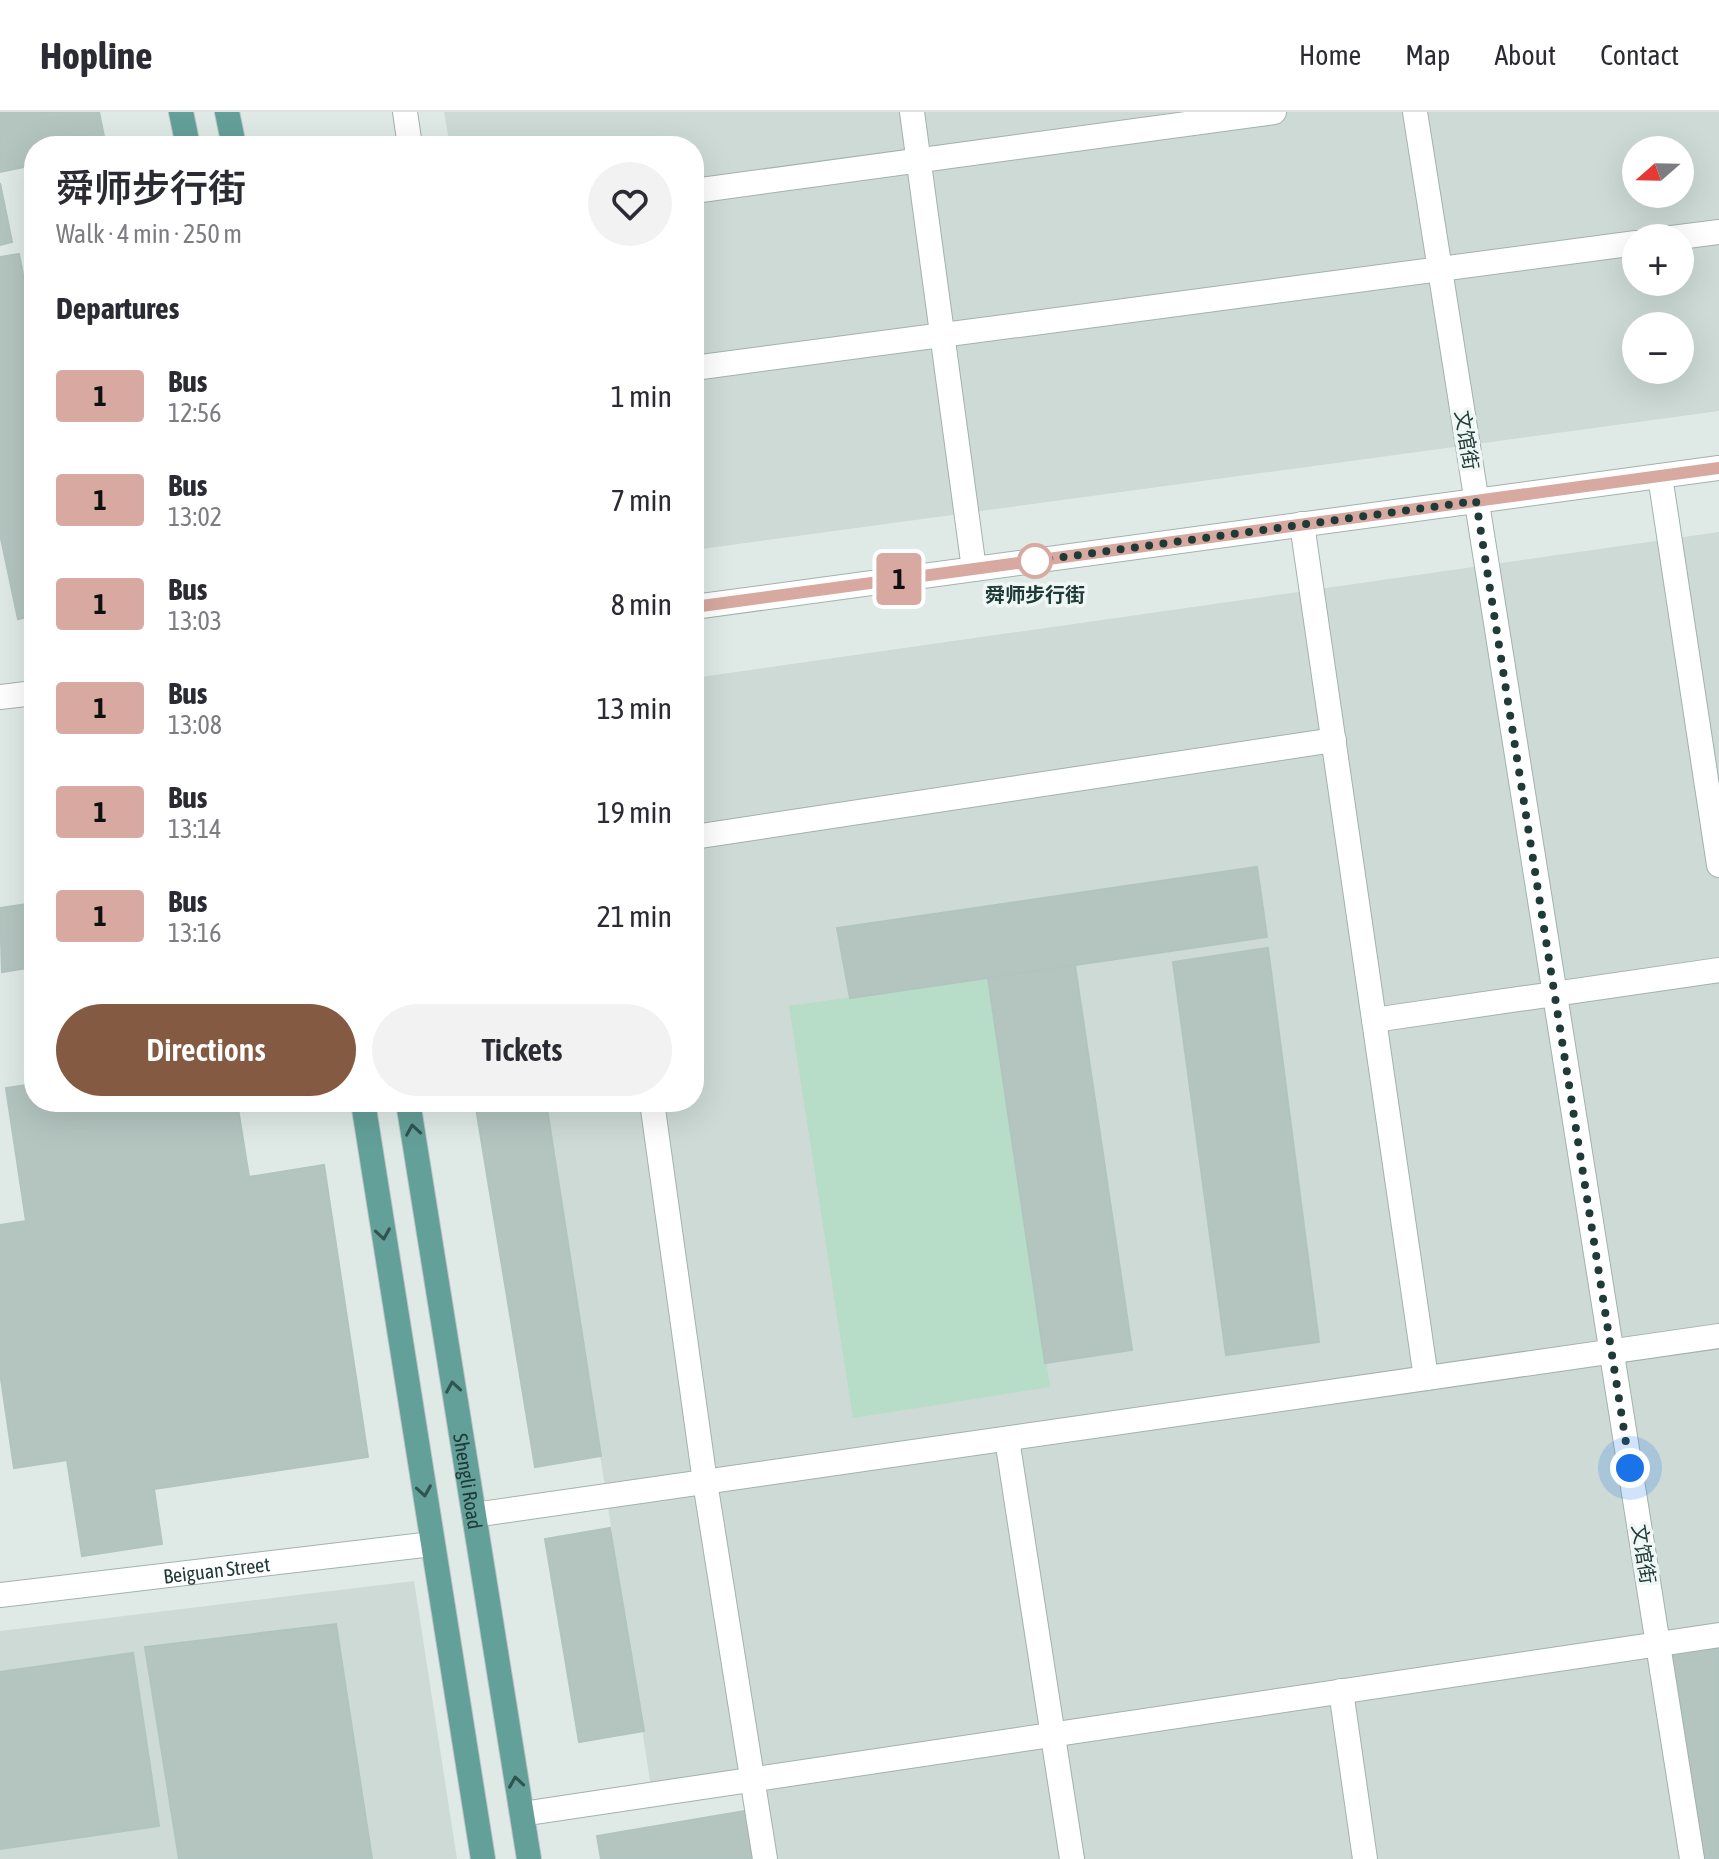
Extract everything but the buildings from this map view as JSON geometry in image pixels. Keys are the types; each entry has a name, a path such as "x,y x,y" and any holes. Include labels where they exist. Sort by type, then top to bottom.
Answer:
{"main road":[{"path":"181,112 186,136"},
{"path":"227,112 232,136"},
{"path":"365,1112 483,1859"},
{"name":"Shengli Road","path":"410,1112 529,1859"}],"street":[{"path":"405,112 409,136"},
{"path":"912,112 974,569"},
{"path":"704,190 1274,112"},
{"name":"文馆街","path":"1415,112 1692,1859"},
{"path":"1694,235 1719,232"},
{"path":"704,367 1622,245"},
{"path":"704,606 1719,468"},
{"path":"1660,476 1719,865"},
{"path":"1302,524 1426,1378"},
{"path":"0,697 24,694"},
{"path":"704,835 1334,740"},
{"path":"1374,1020 1719,970"},
{"path":"653,1112 705,1482 765,1859"},
{"path":"474,1515 1719,1336"},
{"path":"1007,1439 1072,1859"},
{"name":"Beiguan Street","path":"0,1595 432,1544"},
{"path":"522,1814 1719,1635"},
{"path":"1341,1691 1365,1859"}],"shaded area":[{"path":"444,112 1719,112 1719,411 704,549 704,136 448,136"},
{"path":"1719,532 1719,1859 765,1859 752,1779 652,1794 548,1112 704,1112 704,677"},
{"path":"414,1581 457,1859 0,1859 0,1631"}],"green space":[{"path":"988,978 1050,1387 853,1418 789,1006"}],"bus line":[{"name":"1","path":"704,606 1719,468"}],"place":[{"name":"舜师步行街","path":"1035,561"}],"route":[{"path":"1035,561 1476,501 1630,1468"}]}
